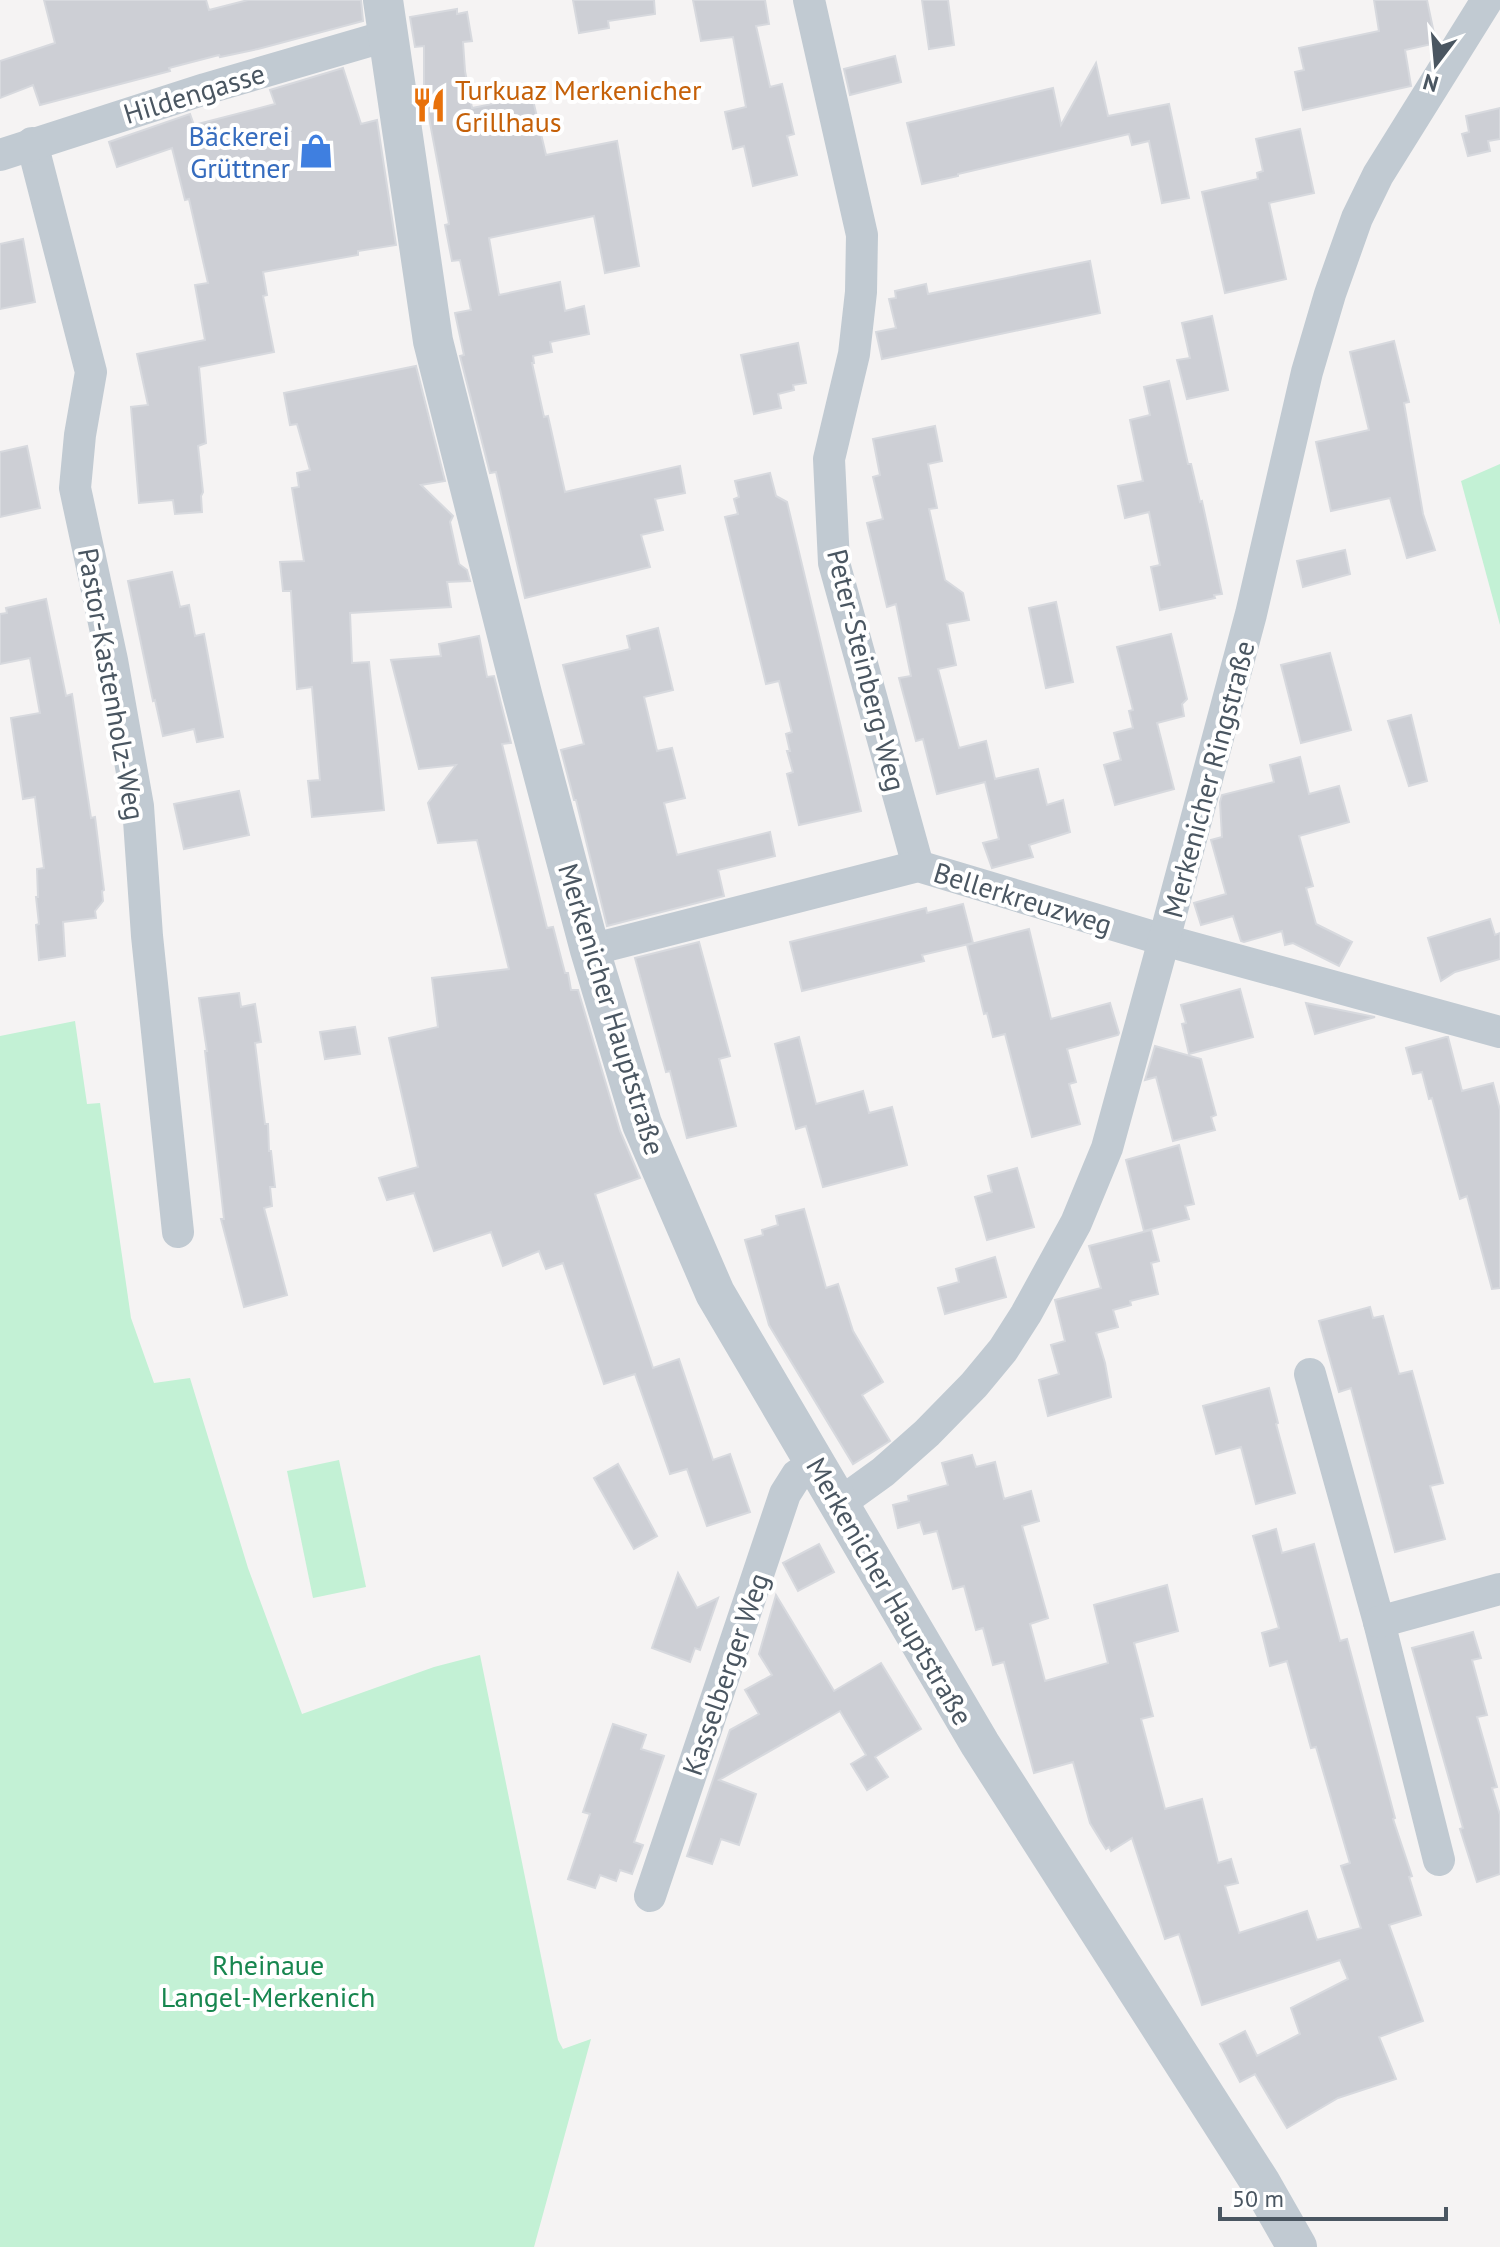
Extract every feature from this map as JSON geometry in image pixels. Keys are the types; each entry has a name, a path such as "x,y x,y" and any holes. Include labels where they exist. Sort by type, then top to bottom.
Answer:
{"street":[{"name":"Peter-Steinberg-Weg","path":"809,0 862,235 861,292 854,354 829,459 834,563 918,866"},
{"name":"Merkenicher Ringstraße","path":"840,1503 916,1443 974,1385 1003,1350 1026,1314 1076,1223 1107,1148 1164,940 1251,614 1307,372 1330,294 1357,218 1378,175 1487,0"},
{"name":"Hildengasse","path":"0,155 205,89 386,9"},
{"name":"Merkenicher Hauptstraße","path":"386,9 433,341 590,950 642,1124 715,1293 980,1744 1252,2169 1297,2247"},
{"name":"Pastor-Kastenholz-Weg","path":"32,143 91,372 75,488 112,660 138,806 147,936 178,1232"},
{"name":"Bellerkreuzweg","path":"590,950 918,866 1164,940 1500,1032"},
{"path":"1310,1374 1379,1622 1439,1860"},
{"name":"Kasselberger Weg","path":"650,1896 785,1494 797,1475 816,1464"},
{"path":"1379,1622 1500,1589"}],"green space":[{"path":"1500,464 1500,625 1461,481"},
{"name":"Rheinaue Langel-Merkenich","path":"75,1021 87,1104 100,1103 131,1318 154,1383 190,1378 248,1568 302,1714 434,1667 480,1655 558,2040 563,2049 591,2039 534,2247 0,2247 0,1036"},
{"path":"339,1460 366,1587 313,1598 287,1471"}],"building":[{"path":"44,0 206,0 209,10 248,0 361,0 363,21 258,49 169,68 170,71 40,105 33,85 0,98 0,61 55,43"},
{"path":"573,0 654,0 655,14 608,21 609,28 579,33"},
{"path":"693,0 765,0 769,24 756,26 770,87 782,84 794,134 787,136 797,175 753,186 744,146 733,149 725,112 746,107 733,37 701,41"},
{"path":"922,0 948,0 954,45 929,49"},
{"path":"1374,0 1427,0 1436,43 1405,50 1411,86 1303,110 1295,72 1304,70 1299,48 1379,31"},
{"path":"457,9 457,14 467,12 472,41 463,42 472,108 532,96 546,155 617,141 639,266 605,273 594,216 489,238 499,295 560,282 565,311 584,306 589,334 550,342 552,352 533,356 532,363 565,492 680,466 685,493 655,499 663,530 641,535 650,567 525,598 496,472 490,473 460,356 464,355 455,313 471,310 460,260 452,261 445,225 449,224 424,91 424,46 415,47 410,17"},
{"path":"895,56 901,82 850,95 844,69"},
{"path":"1096,63 1108,116 1169,104 1189,198 1162,203 1149,141 1132,145 1129,134 922,184 907,123 1053,88 1061,125"},
{"path":"343,68 361,124 377,120 396,245 263,272 267,295 263,296 274,352 199,367 206,443 198,446 202,512 175,514 173,500 139,503 131,407 148,405 137,354 205,340 195,285 208,283 189,199 185,200 172,148 117,167 109,142 190,114 194,125 275,104 270,90"},
{"path":"1500,108 1500,139 1488,141 1490,151 1468,156 1462,134 1469,132 1466,116"},
{"path":"1300,129 1314,193 1269,203 1286,279 1225,293 1202,192 1258,179 1257,173 1263,171 1256,139"},
{"path":"23,239 35,302 0,309 0,244"},
{"path":"1090,261 1100,313 882,359 876,332 896,328 889,299 896,298 895,291 926,284 928,294"},
{"path":"1212,316 1228,390 1187,399 1177,360 1190,358 1182,323"},
{"path":"1394,341 1409,402 1404,403 1423,514 1435,550 1407,558 1390,498 1331,511 1316,442 1369,430 1350,352"},
{"path":"798,343 806,383 793,385 794,390 778,394 781,408 754,414 741,355"},
{"path":"416,366 445,481 421,485 453,516 450,522 459,564 467,570 470,581 447,582 451,607 350,613 352,663 369,662 384,810 312,817 308,781 320,780 312,687 297,689 291,591 283,591 280,562 304,561 292,488 299,487 297,473 310,470 297,424 290,425 284,393"},
{"path":"1169,381 1188,464 1191,464 1202,501 1222,594 1160,610 1151,567 1160,565 1149,512 1125,518 1118,486 1143,481 1130,420 1150,415 1144,387"},
{"path":"935,426 942,461 928,464 937,508 929,509 945,580 963,593 969,620 947,624 956,665 938,669 959,748 986,741 995,779 1038,769 1047,805 1063,800 1070,832 1029,845 1033,857 992,868 983,843 999,839 985,782 937,794 923,739 916,741 899,678 911,676 896,604 887,607 867,523 883,519 873,477 880,475 873,439"},
{"path":"27,446 40,508 0,517 0,452"},
{"path":"770,473 776,496 787,502 861,811 799,825 787,774 793,772 786,734 792,732 779,681 766,684 725,517 738,514 734,499 739,497 735,481"},
{"path":"1345,550 1350,574 1303,587 1297,561"},
{"path":"172,572 180,607 189,605 195,636 204,634 223,737 197,742 194,729 163,736 128,581"},
{"path":"46,599 66,696 72,694 91,818 95,817 104,890 103,901 95,911 96,918 63,922 65,956 39,960 37,869 44,868 35,797 23,799 11,718 40,713 30,658 0,664 0,614 7,613 6,608"},
{"path":"1056,602 1073,682 1046,688 1029,608"},
{"path":"658,628 673,690 644,697 657,751 672,748 685,798 664,803 677,855 770,832 775,856 718,870 724,896 607,926 561,750 584,744 563,665 630,649 627,636"},
{"path":"1171,634 1187,699 1182,704 1184,716 1157,723 1174,789 1115,805 1104,765 1121,760 1114,733 1133,728 1129,711 1133,710 1117,647"},
{"path":"479,636 487,677 494,676 511,743 502,744 547,928 553,927 571,990 578,990 620,1131 640,1178 595,1194 653,1368 679,1359 713,1460 730,1454 750,1512 707,1526 687,1469 670,1474 635,1374 604,1384 563,1263 546,1269 539,1251 503,1266 491,1232 434,1251 414,1193 387,1200 379,1178 418,1167 389,1038 438,1027 432,978 509,969 477,840 438,843 428,803 456,765 419,769 391,660 441,656 439,644"},
{"path":"1330,653 1351,730 1301,743 1281,665"},
{"path":"1411,715 1427,781 1409,786 1388,721"},
{"path":"1300,757 1309,794 1339,786 1349,822 1299,836 1313,886 1306,888 1316,924 1352,942 1339,966 1293,943 1285,945 1282,931 1241,941 1233,916 1201,925 1194,903 1226,894 1211,840 1222,837 1222,795 1274,782 1270,765"},
{"path":"239,791 249,835 184,849 174,804"},
{"path":"963,904 973,943 922,955 924,961 802,991 790,942 926,908 927,913"},
{"path":"1490,919 1495,935 1500,933 1500,959 1455,972 1441,981 1428,938"},
{"path":"1029,929 1051,1019 1110,1003 1119,1033 1067,1049 1076,1082 1069,1084 1080,1124 1032,1137 1005,1034 993,1037 987,1013 984,1014 967,945"},
{"path":"699,942 730,1056 719,1059 736,1126 687,1138 635,958"},
{"path":"1240,989 1253,1037 1189,1054 1181,1005"},
{"path":"239,993 241,1007 255,1004 261,1042 255,1043 275,1187 270,1187 272,1206 264,1208 287,1295 244,1307 221,1219 224,1219 199,998"},
{"path":"1306,1003 1370,1016 1375,1017 1315,1034"},
{"path":"355,1027 360,1054 325,1059 320,1032"},
{"path":"799,1037 816,1104 863,1091 869,1113 892,1107 907,1165 823,1187 806,1126 796,1129 775,1044"},
{"path":"1448,1037 1462,1091 1493,1083 1500,1110 1500,1288 1492,1289 1467,1196 1460,1199 1432,1098 1429,1099 1422,1072 1413,1074 1406,1048"},
{"path":"1155,1046 1201,1059 1216,1115 1211,1117 1215,1130 1173,1141 1156,1077 1145,1080"},
{"path":"1179,1145 1194,1204 1185,1206 1189,1219 1144,1231 1126,1160"},
{"path":"1017,1168 1034,1227 987,1240 975,1197 992,1192 988,1176"},
{"path":"804,1209 826,1288 838,1284 853,1331 883,1382 862,1395 890,1441 853,1464 769,1325 745,1240 763,1235 762,1230 778,1225 776,1216"},
{"path":"1151,1230 1159,1261 1151,1263 1158,1294 1130,1301 1131,1305 1113,1310 1118,1327 1096,1333 1111,1397 1048,1416 1039,1380 1059,1374 1051,1345 1065,1341 1055,1300 1101,1288 1089,1246"},
{"path":"995,1257 1006,1297 945,1314 938,1288 959,1282 956,1269"},
{"path":"1370,1307 1373,1318 1383,1316 1399,1374 1412,1371 1443,1483 1430,1486 1445,1539 1395,1552 1351,1388 1339,1392 1319,1321"},
{"path":"1269,1388 1295,1493 1256,1504 1241,1447 1216,1454 1203,1406"},
{"path":"972,1455 976,1467 995,1462 1004,1499 1031,1491 1039,1521 1022,1526 1048,1618 1030,1624 1045,1681 1108,1663 1094,1605 1167,1585 1178,1631 1134,1643 1153,1716 1141,1719 1165,1809 1202,1799 1218,1863 1231,1859 1238,1883 1225,1886 1239,1933 1307,1911 1317,1940 1361,1928 1341,1866 1350,1863 1316,1747 1311,1748 1287,1661 1270,1666 1262,1633 1279,1628 1253,1536 1276,1529 1282,1553 1314,1544 1340,1641 1347,1639 1421,1915 1389,1925 1423,2021 1379,2037 1396,2079 1338,2098 1287,2128 1255,2074 1240,2082 1220,2044 1245,2031 1257,2056 1300,2034 1291,2008 1348,1979 1340,1960 1202,2005 1179,1934 1165,1939 1132,1838 1111,1851 1109,1847 1106,1849 1090,1823 1073,1762 1034,1773 1004,1662 993,1665 983,1628 976,1630 964,1586 953,1589 937,1531 924,1534 920,1522 898,1528 893,1505 909,1501 908,1496 948,1485 942,1463"},
{"path":"618,1464 657,1536 634,1549 594,1478"},
{"path":"819,1544 834,1572 798,1591 783,1563"},
{"path":"678,1573 697,1608 718,1598 700,1650 695,1648 690,1662 652,1648"},
{"path":"776,1595 834,1691 881,1663 921,1729 875,1757 888,1777 867,1790 851,1764 866,1755 840,1711 719,1780 756,1794 739,1845 721,1839 712,1864 687,1856 730,1730 759,1714 745,1690 772,1675 759,1654"},
{"path":"1473,1632 1481,1658 1472,1660 1487,1715 1477,1717 1497,1787 1492,1788 1500,1815 1500,1874 1477,1882 1412,1648"},
{"path":"613,1724 646,1735 641,1749 664,1756 634,1842 643,1845 632,1874 620,1870 616,1881 600,1875 595,1888 568,1879 590,1814 583,1812"}],"place":[{"name":"Turkuaz Merkenicher Grillhaus","path":"429,105"},
{"name":"Bäckerei Grüttner","path":"316,151"}]}
